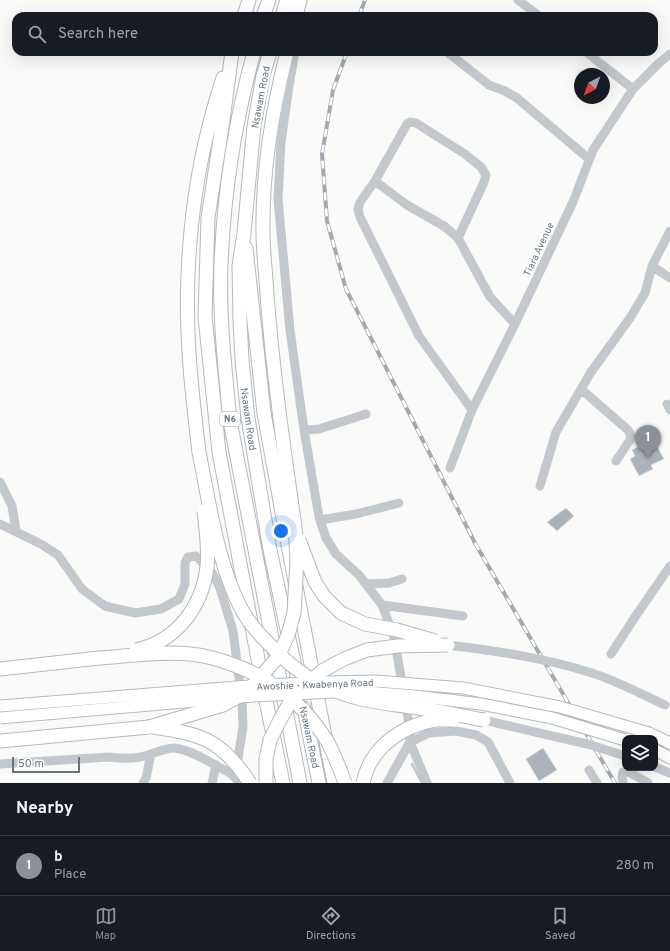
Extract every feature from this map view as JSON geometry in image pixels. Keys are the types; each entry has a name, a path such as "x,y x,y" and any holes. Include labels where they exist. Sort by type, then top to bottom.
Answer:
{"highway":[{"path":"245,12 249,0"},
{"path":"265,12 269,0"},
{"path":"283,12 287,0"},
{"path":"99,658 148,647 160,641 177,630 191,614 201,596 207,566 199,452 189,352 188,312 190,243 199,176 212,110 231,56"},
{"path":"231,56 208,218 205,317 219,452 262,683 283,783"},
{"name":"Nsawam Road","path":"253,56 237,123 228,175 221,265 224,361 230,421 300,783"},
{"name":"Nsawam Road","path":"269,56 263,76 254,126 244,233 239,266 242,360 248,418 270,550 319,783"},
{"path":"0,742 149,727 223,705 248,691 278,657 288,635 294,613 297,560 295,527 274,374 263,232 268,142 275,101 286,56"},
{"path":"244,233 264,413 334,783"},
{"path":"199,452 220,553 234,594 244,613 256,630 288,664 316,683 346,695 375,702 484,720"},
{"path":"295,527 315,582 324,596 341,613 365,624 397,630 448,645"},
{"path":"266,783 266,759 270,740 280,720 289,704 302,689 322,671 344,659 367,650 398,646 448,645"},
{"path":"0,669 99,658 158,654 191,654 217,659 240,668 274,685 293,701 311,719 326,741 338,763 345,783"},
{"path":"363,783 371,760 382,746 394,736 416,725 436,720 484,720"},
{"path":"149,727 196,735 211,741 228,754 241,768 250,783"}],"main road":[{"name":"Awoshie - Kwabenya Road","path":"0,706 249,686 376,681 463,688 560,707 649,733 670,743"},
{"name":"Awoshie - Kwabenya Road","path":"0,718 253,696 353,691 415,696 481,704 552,718 622,739"},
{"path":"658,752 670,758"}],"street":[{"path":"518,0 534,12"},
{"name":"Tiara Avenue","path":"450,468 472,410 573,202 589,159 600,138 633,89 670,54"},
{"path":"294,56 281,142 278,198 290,330 304,430 320,520 326,538 336,554 359,575 382,605 394,637 408,718 410,742 422,775 427,783"},
{"path":"452,56 489,85 505,91 517,98 589,159"},
{"path":"591,56 633,89"},
{"path":"458,238 486,175 481,167 465,154 416,123 410,122 407,124 375,181 360,202 358,209 360,217 419,336 472,410"},
{"path":"375,181 407,205 444,226 458,238 490,297 515,324"},
{"path":"540,486 556,432 592,372 630,318 645,293 652,266 670,231"},
{"path":"652,266 670,278"},
{"path":"582,390 628,430 631,435 630,440 616,461"},
{"path":"304,430 319,429 366,414"},
{"path":"0,482 12,506 16,530"},
{"path":"320,520 356,514 399,503"},
{"path":"0,524 16,530 58,555 82,589 105,606 135,613 161,609 179,598 185,584 185,563 188,556 196,556 213,574 220,588 233,631 242,701 243,726 237,780"},
{"path":"611,654 669,572"},
{"path":"366,584 389,583 402,579"},
{"path":"382,605 463,616"},
{"path":"448,645 510,653 593,673 628,687 667,707"},
{"path":"484,720 591,745 622,755"},
{"path":"387,783 410,742 429,734 456,731 476,735 488,742 510,783"},
{"path":"0,764 109,757 122,759 175,748 196,754 227,770 237,780"},
{"path":"143,783 146,778 151,754"},
{"path":"212,783 216,765"},
{"path":"658,768 670,773"},
{"path":"589,770 597,783"},
{"path":"623,783 623,772 629,772 648,783"}],"building":[{"path":"653,439 664,459 651,465 653,469 639,476 630,459 635,456 632,450"},
{"path":"566,508 574,516 557,531 547,522"},
{"path":"543,748 557,770 539,781 526,759"}],"waterway":[{"path":"412,764 422,783"}],"railway":[{"path":"360,12 365,0"},
{"path":"346,56 333,90 322,154 327,221 346,289 476,545 615,783"}],"place":[{"name":"b","path":"648,458"}]}
